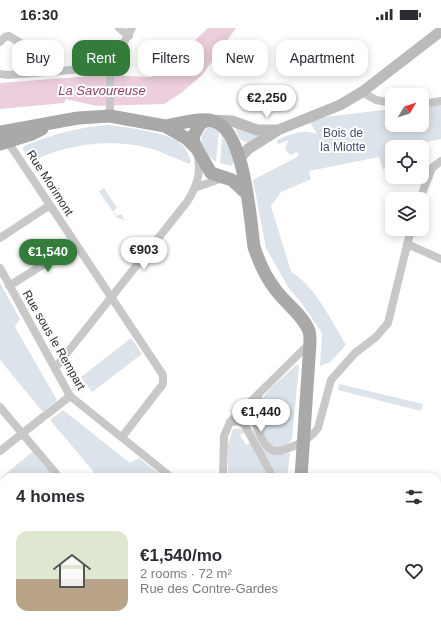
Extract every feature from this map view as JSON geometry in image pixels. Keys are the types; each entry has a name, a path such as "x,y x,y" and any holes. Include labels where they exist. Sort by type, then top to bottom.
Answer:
{"main road":[{"path":"224,177 236,172 239,167 241,157 248,149 278,130 340,105 362,92 441,31"},
{"path":"0,132 52,124 110,111 165,126 186,138 197,150"},
{"path":"165,126 207,120 232,121 257,130 278,130"},
{"path":"246,193 232,180 211,173 197,150 193,140 200,124 207,120 220,124 241,157 254,247 264,274 302,320 309,331 310,343 307,378 301,410 301,473"},
{"path":"4,143 32,134 52,124"},
{"path":"295,473 301,442"}],"street":[{"path":"119,28 130,32"},
{"path":"2,40 9,36 16,40"},
{"path":"0,74 12,75"},
{"path":"110,76 110,111"},
{"path":"362,92 376,100 385,102"},
{"path":"429,103 441,101"},
{"name":"Rue Morimont","path":"4,143 50,206 163,375 162,384 122,437"},
{"path":"55,368 187,202 197,187 200,170 197,150"},
{"path":"423,192 432,168 441,161"},
{"path":"197,187 224,177"},
{"path":"0,238 50,206"},
{"path":"259,394 254,409 256,424 267,446 277,451 288,449 314,434 318,428 332,380 355,353 376,337 388,322 409,236"},
{"path":"9,286 76,244"},
{"path":"407,244 441,259"},
{"name":"Rue sous le Rempart","path":"0,268 70,396 166,473"},
{"path":"223,473 224,436 230,422 310,343"},
{"path":"0,451 70,396"},
{"path":"0,407 56,473"},
{"path":"230,422 239,421 244,424 271,473"}],"green space":[{"name":"Bois de la Miotte","path":"441,103 441,139 429,141 429,140 385,140 385,168 383,170 379,157 309,171 311,179 281,192 271,206 291,272 300,278 315,295 329,315 346,345 330,362 320,366 322,333 303,305 288,287 266,248 253,180 299,156 297,152 291,155 287,152 285,147 289,140 278,144 277,140 291,134 301,132 317,134 308,119 385,110 385,132 429,132 429,104"},
{"path":"108,125 156,133 174,139 184,147 191,161 189,164 158,151 143,147 110,143 76,146 45,155 31,162 23,149 24,146 55,135 85,128"},
{"path":"210,126 219,131 216,162 204,150 201,140 202,135"},
{"path":"235,128 249,133 265,134 247,143 240,139"},
{"path":"222,136 235,159 232,166 220,163"},
{"path":"104,188 117,208 113,211 117,216 121,214 125,220 117,218 99,191"},
{"path":"0,283 20,319 15,327 57,400 43,412 0,360"},
{"path":"131,338 142,354 92,392 81,377"},
{"path":"296,365 299,366 292,439 290,442 281,447 272,447 263,432 259,420 258,409 261,401 267,393"},
{"path":"339,384 423,404 421,411 338,390"},
{"path":"63,410 130,463 139,458 158,473 95,473 50,420"},
{"path":"233,429 240,429 245,432 240,435 246,445 251,443 266,473 228,473 228,444"},
{"path":"254,429 278,454 290,453 288,473 276,473 269,463 252,430"},
{"path":"32,452 50,473 7,473"}],"water":[{"name":"La Savoureuse","path":"208,28 236,28 227,40 212,40 212,61 204,72 204,40 195,40"},
{"name":"La Savoureuse","path":"91,76 201,76 181,93 164,104 97,106 66,99 64,103 0,109 0,83"}]}
